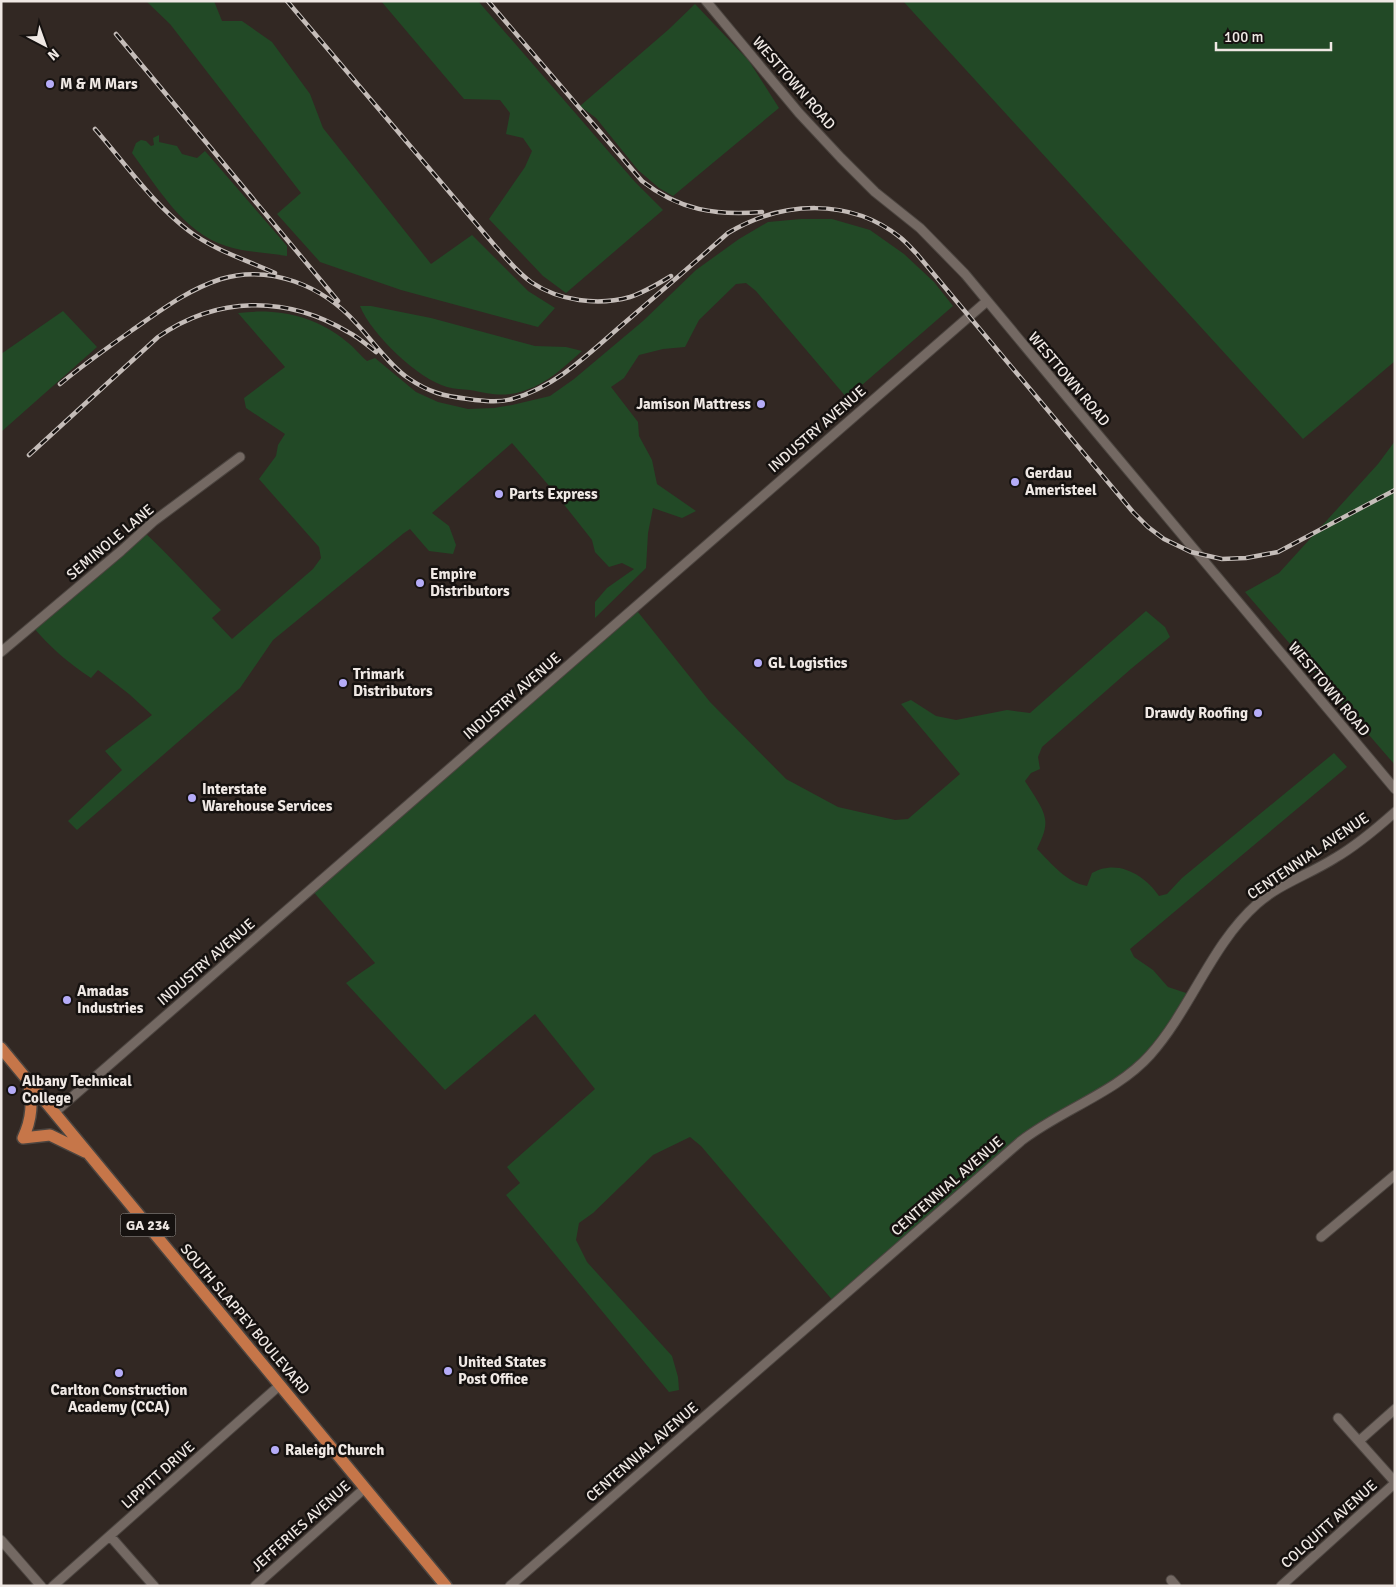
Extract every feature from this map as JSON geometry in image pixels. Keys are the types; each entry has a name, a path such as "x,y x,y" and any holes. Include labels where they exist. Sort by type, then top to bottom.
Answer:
{"main road":[{"name":"SOUTH SLAPPEY BOULEVARD","path":"1,1048 446,1586"},
{"path":"28,1079 32,1110 23,1138 50,1135 91,1156"}],"street":[{"name":"WESTTOWN ROAD","path":"706,1 799,113 841,158 875,192 920,228 948,255 1395,789"},
{"name":"INDUSTRY AVENUE","path":"55,1112 987,301"},
{"name":"SEMINOLE LANE","path":"1,652 154,521 240,457"},
{"name":"CENTENNIAL AVENUE","path":"510,1586 1021,1140 1038,1127 1107,1088 1139,1066 1160,1043 1183,1010 1225,941 1258,903 1334,859 1356,844 1395,812"},
{"path":"1321,1237 1395,1175"},
{"name":"LIPPITT DRIVE","path":"53,1586 280,1385"},
{"path":"1359,1441 1395,1409"},
{"path":"1338,1418 1395,1482"},
{"name":"COLQUITT AVENUE","path":"1281,1586 1395,1482"},
{"name":"JEFFERIES AVENUE","path":"255,1586 365,1488"},
{"path":"110,1536 154,1586"},
{"path":"1,1540 41,1586"}],"green space":[{"path":"146,1 214,1 222,21 242,21 272,42 310,94 323,128 431,264 472,235 528,291 555,308 538,327 401,290 320,262 277,214 301,193 170,24"},
{"path":"381,1 478,1 635,182 663,210 566,293 543,276 489,219 525,167 532,151 523,138 506,134 510,113 500,100 464,99"},
{"path":"903,1 1395,1 1395,361 1303,439"},
{"path":"695,4 749,61 779,108 673,196 659,188 638,170 596,118 580,106 668,30"},
{"path":"159,135 159,142 177,146 182,154 197,158 205,151 287,246 287,256 226,246 211,239 184,220 132,153 136,143 141,140 146,141 151,146 154,145 153,138"},
{"path":"832,219 870,230 904,254 934,282 953,306 847,398 756,291 746,283 736,284 699,320 685,347 663,349 639,355 624,378 611,387 638,422 639,436 652,460 657,484 696,511 682,518 653,508 648,533 646,568 595,618 595,602 607,588 634,569 622,563 609,567 595,552 592,540 512,443 432,513 449,526 456,545 453,554 429,551 410,529 404,533 273,640 240,688 77,830 68,821 122,770 105,751 152,715 98,670 91,678 74,666 32,626 143,531 221,610 212,618 232,639 313,569 321,558 319,547 259,479 276,456 278,445 285,434 246,408 244,398 285,367 238,313 282,313 323,326 350,344 367,361 375,358 416,392 438,402 468,409 512,405 550,396 574,379 643,321 696,270 739,239 768,222"},
{"path":"360,306 371,306 431,318 535,346 566,347 582,351 549,379 534,387 511,394 485,393 450,388 423,375 397,354 374,329"},
{"path":"63,311 97,347 1,432 1,354"},
{"path":"1395,441 1395,765 1245,592 1279,573 1378,464"},
{"path":"634,607 710,702 786,779 838,807 895,820 908,819 960,774 901,704 911,700 936,716 956,720 1007,710 1030,713 1146,611 1165,627 1170,637 1042,747 1038,757 1040,769 1031,773 1025,781 1040,805 1045,819 1044,831 1037,849 1072,881 1087,886 1092,873 1103,868 1115,868 1130,871 1137,875 1149,884 1159,896 1167,894 1182,878 1334,753 1347,767 1130,949 1134,957 1153,970 1168,987 1192,995 1139,1066 1038,1127 834,1302 701,1146 690,1137 653,1155 593,1213 579,1223 576,1240 587,1262 672,1356 678,1377 679,1390 669,1392 506,1195 520,1183 507,1167 595,1089 535,1014 445,1090 346,983 375,963 311,889"}],"railway":[{"path":"287,1 496,247 531,282 554,294 579,300 605,301 636,295 671,276"},
{"path":"488,1 642,181 670,199 699,209 729,213 762,212"},
{"path":"116,34 338,301"},
{"path":"95,129 151,195 189,231 220,249 275,273"},
{"path":"60,384 122,337 185,295 221,279 258,274 294,282 328,298 356,323 401,373 423,387 444,395 468,399 485,401 512,399 543,386 571,368 728,233 749,222 770,215 815,208 838,210 860,215 881,225 901,238 917,254 1133,512 1164,539 1191,552 1222,559 1246,558 1278,552 1395,490"},
{"path":"29,455 158,337 181,323 204,314 252,305 300,311 348,332 376,352"}],"place":[{"name":"M & M Mars","path":"50,84"},
{"name":"Jamison Mattress","path":"761,404"},
{"name":"Gerdau Ameristeel","path":"1015,482"},
{"name":"Parts Express","path":"499,494"},
{"name":"Empire Distributors","path":"420,583"},
{"name":"GL Logistics","path":"758,663"},
{"name":"Trimark Distributors","path":"343,683"},
{"name":"Drawdy Roofing","path":"1258,713"},
{"name":"Interstate Warehouse Services","path":"192,798"},
{"name":"Amadas Industries","path":"67,1000"},
{"name":"Albany Technical College","path":"12,1090"},
{"name":"United States Post Office","path":"448,1371"},
{"name":"Carlton Construction Academy (CCA)","path":"119,1373"},
{"name":"Raleigh Church","path":"275,1450"}]}
